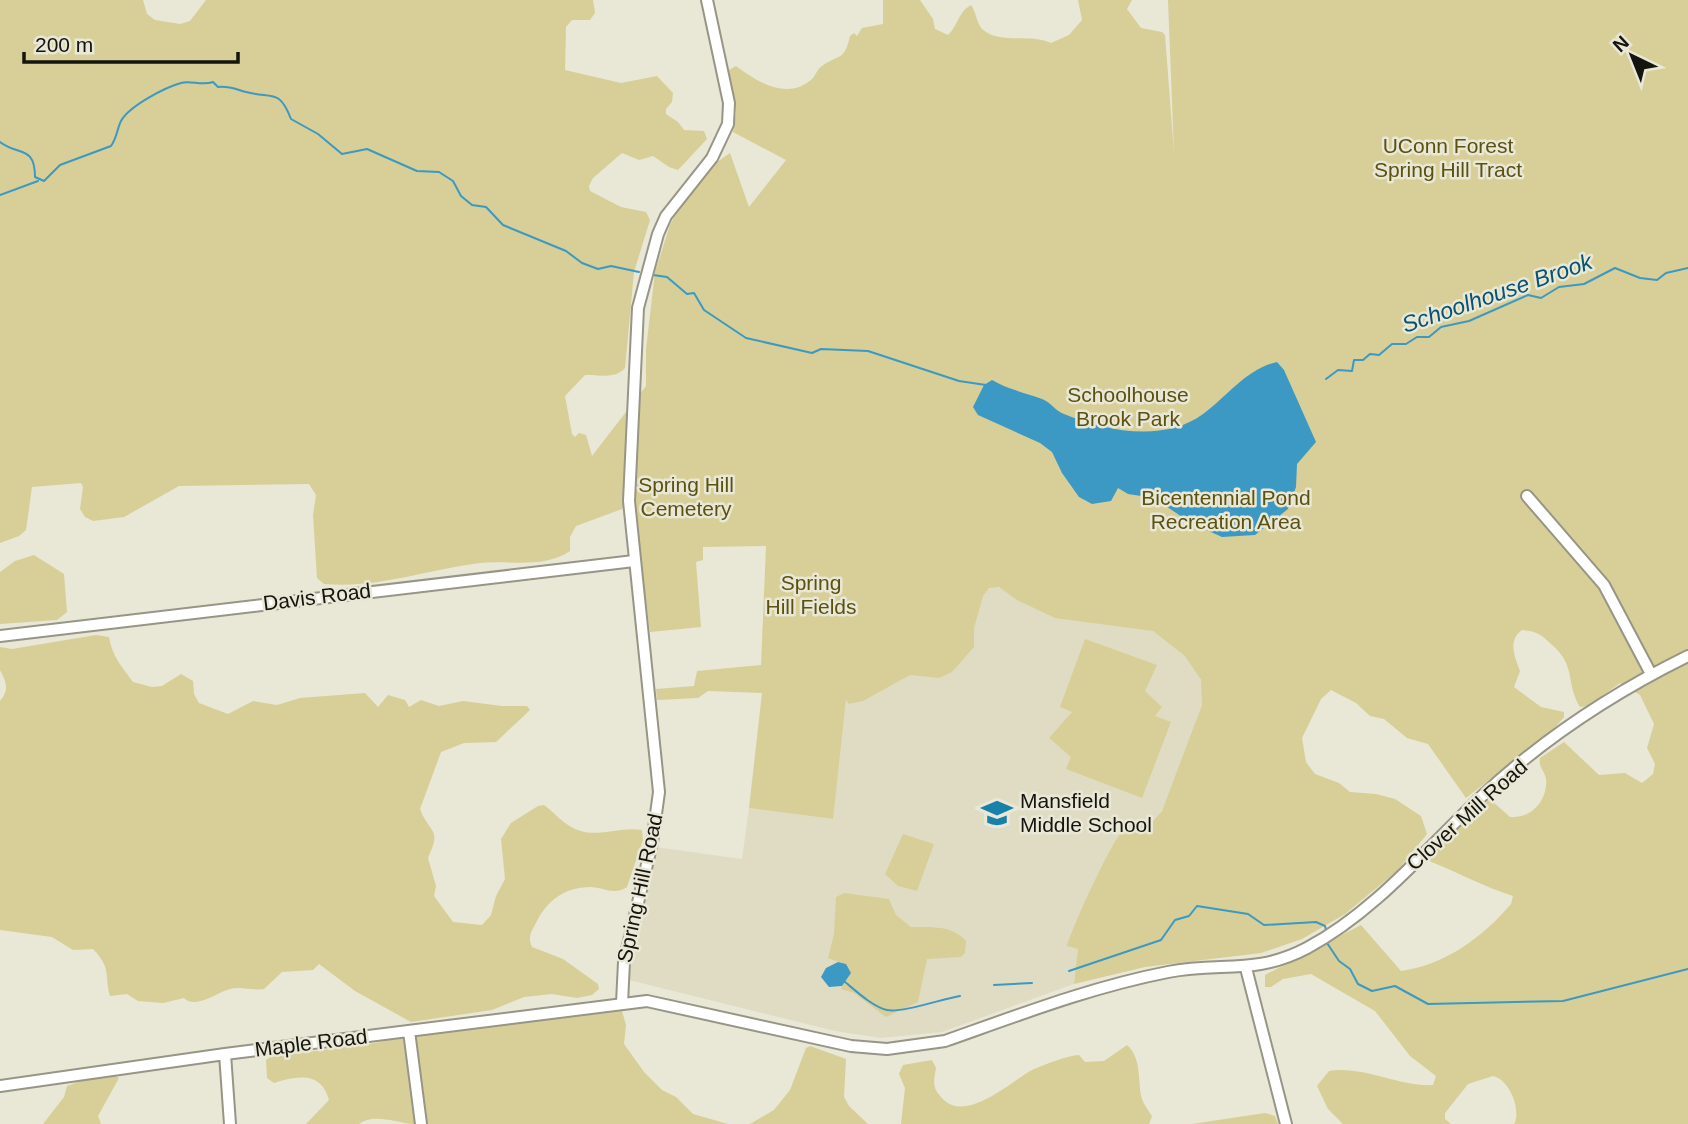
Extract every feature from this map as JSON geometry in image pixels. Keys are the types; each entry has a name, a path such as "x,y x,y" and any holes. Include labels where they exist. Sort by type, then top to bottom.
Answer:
{"street":[{"name":"Spring Hill Road","path":"622,1003 624,962 652,844 659,792 629,501 638,308 658,234 666,216 712,158 728,124 729,103 707,0"},
{"path":"1527,496 1604,585 1651,674"},
{"name":"Davis Road","path":"0,636 634,561"},
{"name":"Clover Mill Road","path":"1246,968 1292,956 1331,934 1388,888 1486,793 1594,710 1651,674 1688,656"},
{"path":"622,1003 647,1001 851,1046 887,1049 945,1041 1081,993 1137,978 1185,970 1246,968 1286,1124"},
{"name":"Maple Road","path":"0,1086 622,1003"},
{"path":"409,1031 421,1124"},
{"path":"225,1054 230,1124"}],"shaded area":[{"name":"Mansfield Middle School","path":"990,585 1153,631 1187,654 1203,685 1202,705 1167,801 1159,815 1146,825 1079,948 1074,984 942,1032 881,1038 835,1031 629,980 626,973 655,847 742,859 749,808 832,819 850,668"}],"green space":[{"path":"0,0 143,0 147,14 155,20 180,24 190,21 206,0 593,0 595,13 590,20 572,20 566,27 565,70 621,83 657,76 673,93 666,114 684,130 704,131 707,139 678,170 653,156 639,160 622,153 593,178 589,186 590,191 621,207 646,212 650,220 634,272 625,368 611,375 585,375 565,396 572,434 575,437 579,433 586,435 592,456 646,386 646,349 655,272 677,211 710,167 730,153 749,207 786,160 733,132 736,113 729,70 736,66 773,87 783,89 803,85 812,79 820,67 843,53 850,36 854,33 857,36 862,28 883,24 883,0 920,0 933,19 935,29 948,35 963,11 971,5 980,27 989,34 1051,43 1069,35 1082,20 1078,0 1132,0 1127,9 1141,28 1165,35 1174,153 1168,0 1688,0 1688,1124 1514,1124 1515,1103 1509,1089 1499,1078 1493,1076 1468,1084 1445,1113 1445,1119 1451,1124 1343,1124 1328,1109 1317,1086 1329,1071 1368,1073 1420,1085 1433,1085 1436,1076 1410,1056 1375,1011 1311,974 1283,979 1271,987 1265,987 1265,975 1361,925 1401,971 1433,963 1448,956 1488,928 1511,904 1513,896 1429,861 1428,856 1486,800 1492,801 1510,817 1518,817 1532,811 1541,800 1546,786 1540,758 1564,742 1599,775 1625,773 1642,783 1653,774 1655,764 1647,748 1654,724 1640,695 1620,683 1588,706 1580,707 1564,660 1559,652 1535,632 1522,630 1513,644 1520,671 1514,687 1541,707 1564,712 1564,717 1552,731 1466,798 1428,744 1407,738 1384,719 1370,716 1356,703 1331,690 1321,699 1302,738 1306,762 1315,774 1339,783 1350,792 1395,799 1421,816 1427,834 1397,871 1345,914 1302,939 1261,953 1145,967 1074,984 1078,949 1067,946 1084,903 1119,835 1131,825 1151,823 1162,811 1202,705 1201,680 1185,656 1153,631 1055,618 1017,600 999,587 989,588 983,596 974,628 974,647 952,672 939,678 910,675 863,701 849,704 846,700 833,819 749,808 762,693 708,691 698,698 657,700 656,689 694,686 697,671 761,665 766,546 703,547 703,560 696,562 701,627 650,632 632,491 622,509 576,526 570,537 570,551 560,557 538,562 480,563 363,584 324,584 317,578 313,515 316,495 309,484 179,486 124,517 93,521 85,517 80,509 83,487 81,483 32,487 26,530 19,536 0,543"},
{"path":"34,555 64,574 67,612 57,620 0,624 0,572 15,561"},
{"path":"96,635 109,637 115,656 133,682 152,687 162,686 181,674 193,681 194,694 199,703 228,714 253,701 277,705 300,698 365,693 378,707 388,695 405,700 409,707 421,700 439,706 463,701 527,706 530,710 496,742 464,743 441,752 420,809 434,836 428,858 436,886 434,896 453,922 482,925 491,915 496,896 505,879 501,839 511,823 538,806 544,805 566,824 583,832 642,830 643,840 627,887 613,891 595,887 565,892 546,907 531,934 532,947 563,959 598,984 599,989 592,995 577,998 552,994 524,997 492,1010 411,1022 355,991 319,964 313,970 282,972 264,989 234,988 194,1002 184,998 163,1003 138,1001 127,994 110,996 105,967 93,949 73,950 52,937 0,930 0,701 6,686 0,670 0,647 12,649"},
{"path":"1085,639 1157,665 1145,691 1162,707 1155,716 1171,722 1142,798 1066,769 1071,757 1049,738 1072,712 1060,707"},
{"path":"903,834 934,844 917,891 898,886 885,874"},
{"path":"844,893 889,899 896,915 911,927 941,928 961,936 966,941 965,953 961,957 927,959 918,1002 886,1017 854,993 841,989 848,973 842,963 828,958 834,934 836,897"},
{"path":"622,1011 626,1025 624,1044 644,1072 693,1114 728,1124 412,1124 371,1119 359,1124 306,1124 329,1100 320,1084 307,1078 274,1083 267,1078 266,1060 270,1057 375,1043 408,1035"},
{"path":"1127,1045 1137,1062 1142,1098 1152,1116 1149,1124 901,1124 905,1088 899,1074 903,1065 932,1060 936,1068 934,1082 938,1093 954,1106 964,1106 987,1099 1027,1073 1045,1065 1079,1055 1085,1062 1104,1061"},
{"path":"810,1046 846,1059 844,1097 849,1106 868,1124 750,1124 774,1110 790,1090 806,1048"},
{"path":"115,1075 119,1078 98,1116 101,1124 43,1124 64,1097 67,1086 92,1077"},
{"path":"1265,1113 1275,1116 1278,1124 1192,1124"}],"water":[{"path":"1277,362 1284,370 1316,442 1297,464 1296,487 1288,509 1255,535 1222,537 1191,523 1154,498 1128,494 1118,488 1111,501 1092,504 1079,497 1062,473 1052,452 1040,443 978,415 973,407 984,385 992,380 1045,400 1064,414 1098,425 1134,431 1171,429 1203,414 1247,377"},
{"path":"838,962 846,964 851,973 842,986 829,987 821,977 826,968"}],"waterway":[{"name":"Schoolhouse Brook","path":"0,142 29,156 35,177 44,181 60,165 111,146 125,115 148,98 181,83 213,82 218,87 274,96 283,103 291,119 318,134 342,154 367,149 417,171 439,172 453,181 461,196 472,205 486,207 503,225 566,251 582,263 598,269 611,266 639,272"},
{"path":"0,195 38,181"},
{"name":"Schoolhouse Brook","path":"1326,379 1338,370 1352,371 1354,360 1363,360 1370,354 1379,355 1392,344 1406,344 1417,337 1429,337 1441,327 1469,321 1528,295 1541,298 1559,287 1584,284 1615,268 1640,278 1657,280 1666,273 1688,268"},
{"name":"Schoolhouse Brook","path":"653,275 667,277 687,294 694,293 704,310 746,338 812,353 821,349 868,351 959,381 986,385"},
{"path":"1069,971 1161,940 1175,920 1189,916 1197,906 1248,914 1264,925 1316,922 1325,926 1326,930"},
{"path":"1327,943 1339,961 1350,969 1358,984 1372,991 1395,986 1428,1004 1563,1001 1688,969"},
{"path":"845,982 870,1002 887,1010 912,1008 960,996"},
{"path":"994,985 1032,983"}],"place":[{"name":"Mansfield Middle School","path":"997,813"}],"park label":[{"name":"UConn Forest Spring Hill Tract","path":"1448,158"},
{"name":"Schoolhouse Brook Park","path":"1128,407"},
{"name":"Spring Hill Cemetery","path":"686,497"},
{"name":"Bicentennial Pond Recreation Area","path":"1226,510"},
{"name":"Spring Hill Fields","path":"811,595"}]}
